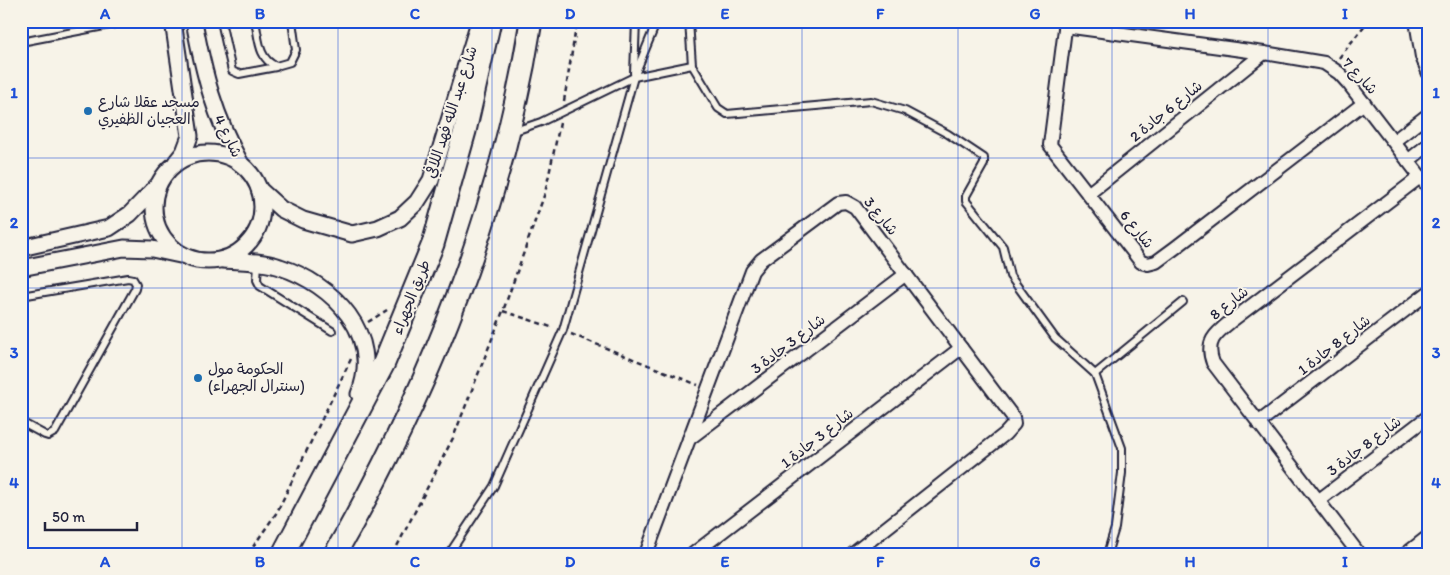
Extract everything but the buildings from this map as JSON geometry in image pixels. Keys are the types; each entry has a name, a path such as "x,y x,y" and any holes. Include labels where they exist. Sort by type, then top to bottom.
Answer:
{"highway":[{"name":"طريق الجهراء","path":"283,554 384,362 433,244 465,131 490,21"},
{"path":"335,554 365,502 424,378 472,257 509,134 531,21"}],"street":[{"name":"شارع 4","path":"171,167 184,152 190,136 173,21"},
{"name":"شارع 4","path":"194,21 211,99 223,131 241,164"},
{"name":"شارع عبد الله فهد اللافي","path":"259,190 281,209 304,220 352,234 378,228 400,218 417,202 431,180 479,21"},
{"path":"1416,21 1422,57 1429,74"},
{"name":"شارع 7","path":"1066,24 1324,63 1339,73 1420,176"},
{"name":"شارع 6","path":"1066,24 1049,138 1052,149 1141,262 1148,264 1156,262 1175,248 1364,103"},
{"name":"شارع 6 جادة 2","path":"1088,194 1264,53"},
{"path":"1394,141 1429,114"},
{"path":"1408,161 1429,144"},
{"path":"21,248 108,228 130,214 159,184 171,167 187,157 206,153 224,155 241,164 252,175 259,190 262,207 259,224 251,240 238,252 222,259 209,261 152,249 124,248 21,268"},
{"path":"1420,176 1429,188"},
{"name":"شارع 8","path":"1359,554 1213,363 1209,347 1214,335 1420,176"},
{"path":"159,184 154,200 154,217 160,233 170,246 184,256"},
{"name":"شارع 3","path":"646,554 752,271 761,260 838,203 846,202 855,207 906,274 1013,417 1014,424 1005,434 852,554"},
{"path":"222,259 279,266 307,278 330,294 358,329 366,350 365,379 326,474"},
{"name":"شارع 3 جادة 3","path":"689,439 906,274"},
{"name":"شارع 8 جادة 1","path":"1258,423 1429,292"},
{"name":"شارع 3 جادة 1","path":"693,554 961,348"},
{"name":"شارع 8 جادة 3","path":"1318,501 1429,416"},
{"path":"1406,554 1429,536"}],"lane":[{"path":"221,21 232,71 239,74 286,64 296,50 292,21"},
{"path":"255,21 261,53 265,60 276,66"},
{"path":"634,76 636,21"},
{"path":"450,554 494,486 563,330 634,76 657,21"},
{"path":"689,21 692,64 718,108 727,114 871,101 905,111 982,156 984,164 966,196 966,201 1003,247 1010,276 1055,338 1095,374 1122,448 1122,473 1115,528 1107,554"},
{"path":"21,42 125,22"},
{"path":"509,134 541,122 562,109 634,76 692,64"},
{"path":"258,263 257,282 260,286 332,331"},
{"path":"21,296 128,278 133,279 136,284 135,289 55,432 48,436 21,422"},
{"path":"1095,374 1183,302"}],"path":[{"path":"393,554 453,438 503,311 545,193 577,21"},
{"path":"1332,67 1368,21"},
{"path":"503,311 563,330 707,388"},
{"path":"248,554 277,512 354,353 358,329"}],"place":[{"name":"مسجد عقلا شارع العجيان الظفيري","path":"88,111"},
{"name":"الحكومة مول (سنترال الجهراء)","path":"198,378"}]}
